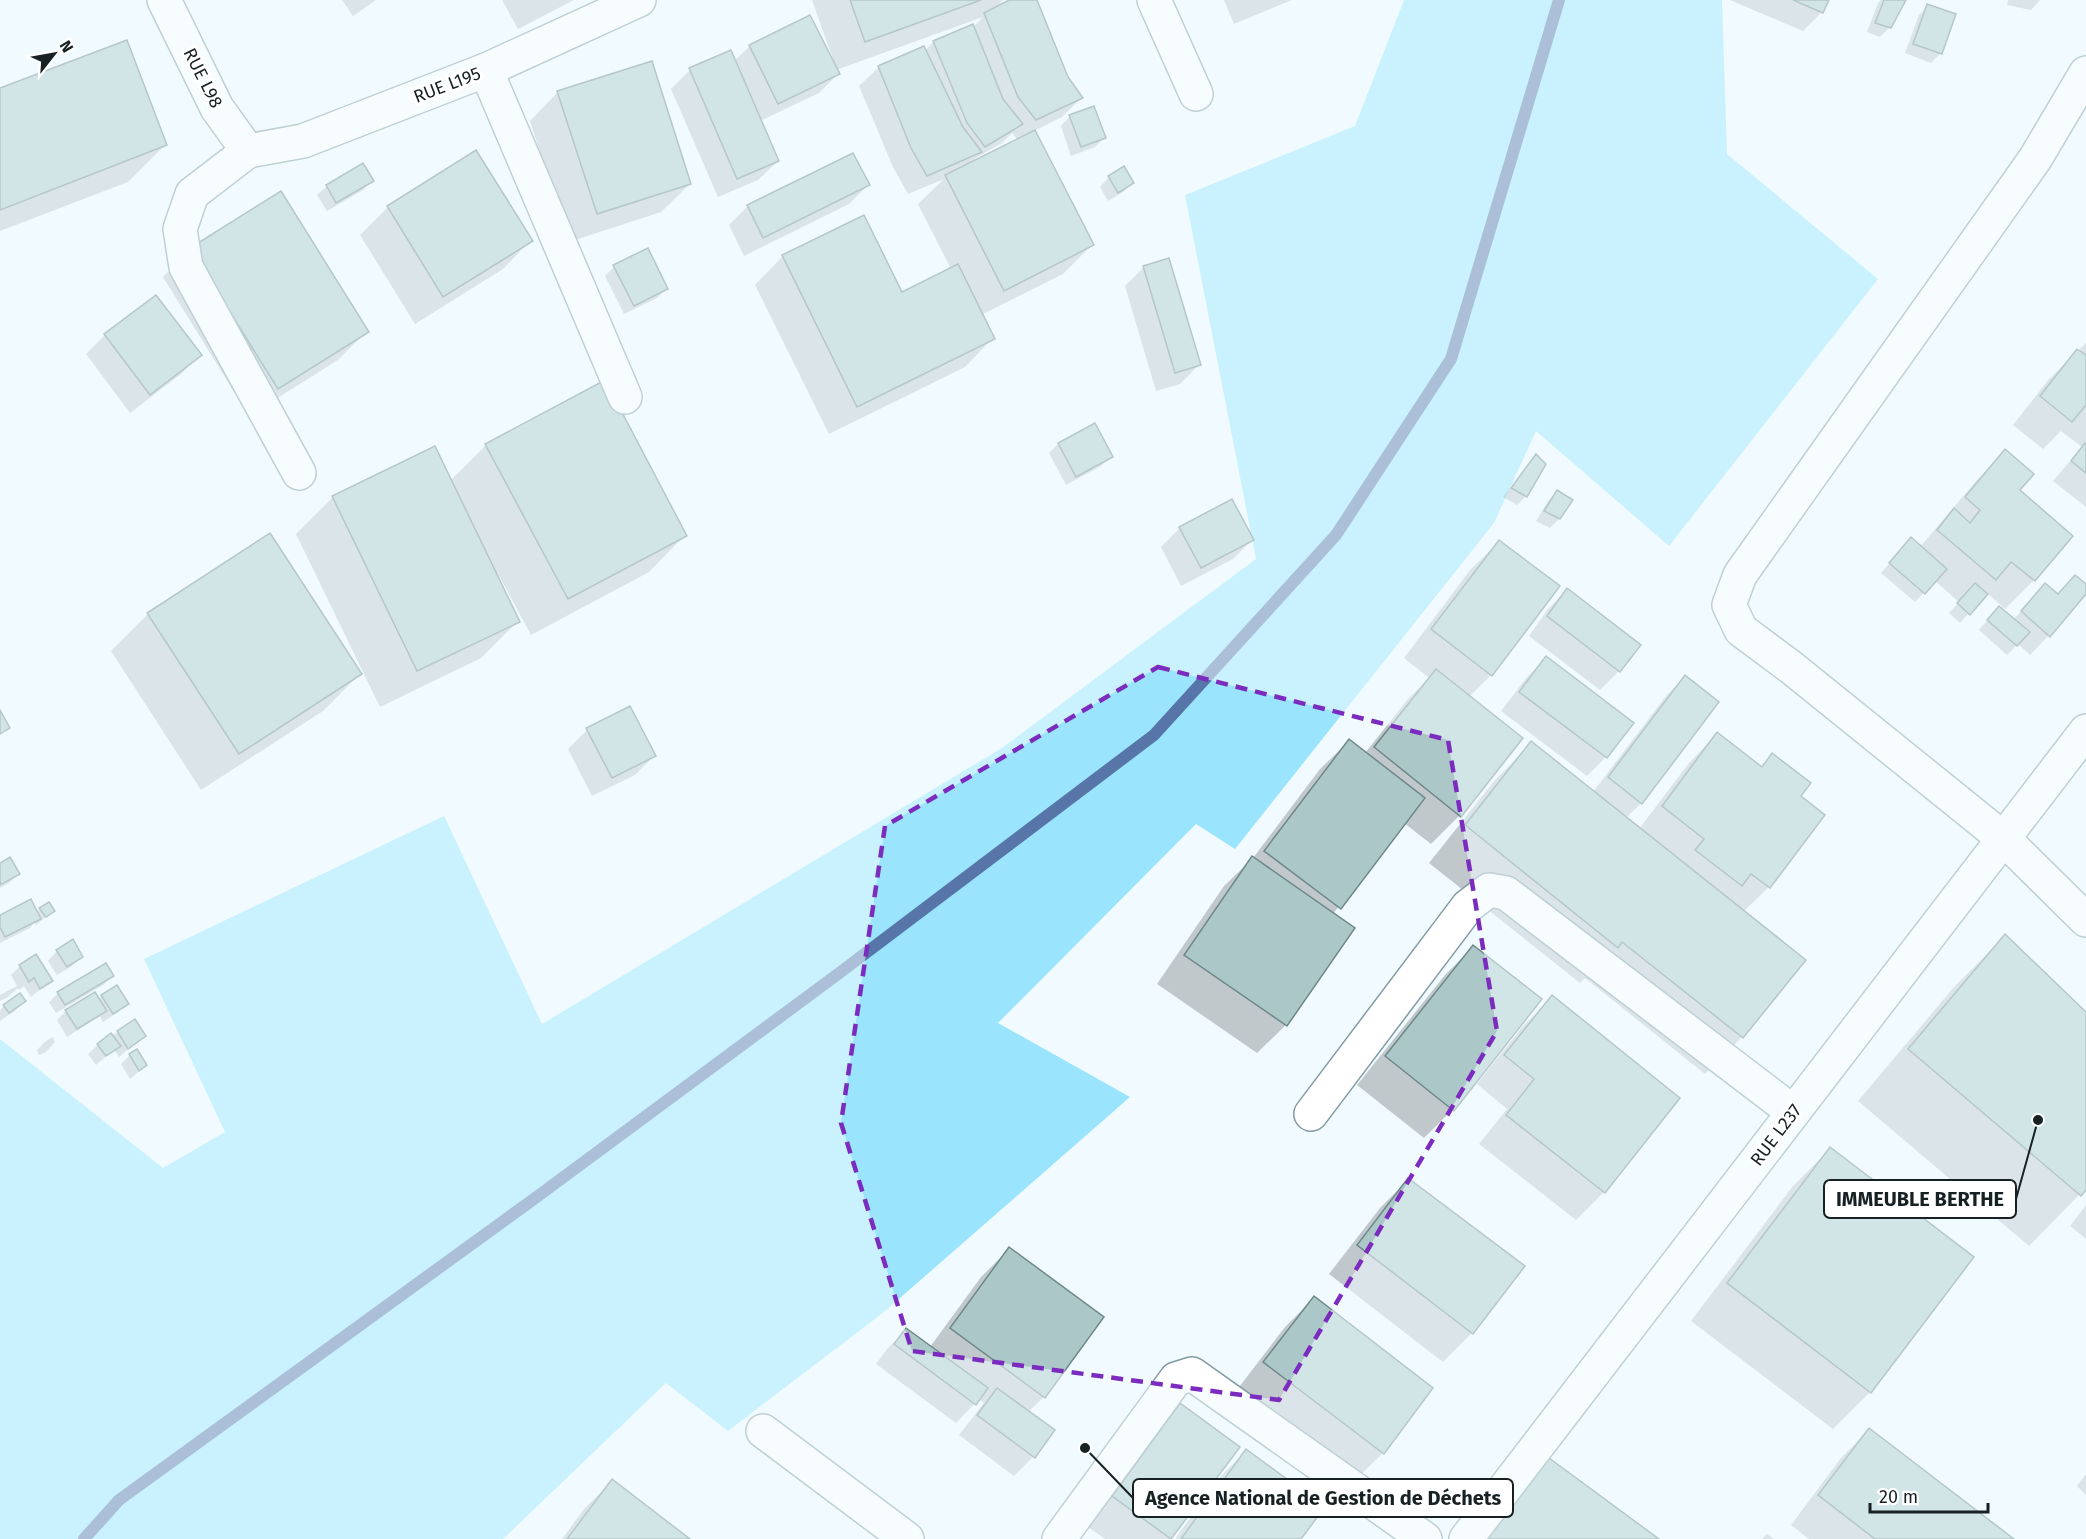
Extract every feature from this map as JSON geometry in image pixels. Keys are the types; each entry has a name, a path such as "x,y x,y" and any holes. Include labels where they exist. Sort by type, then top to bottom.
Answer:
{"street":[{"name":"RUE L98","path":"164,0 217,108 248,151"},
{"name":"RUE L195","path":"248,151 303,141 486,70 639,0"},
{"path":"1154,0 1196,94"},
{"path":"486,70 625,397"},
{"path":"2086,73 2035,159 1740,575 1729,605 1741,630 1792,668 2004,839 2086,920"},
{"path":"248,151 192,195 180,229 181,238 186,267 299,473"},
{"name":"RUE L237","path":"1466,1539 2086,731"},
{"path":"1311,1114 1468,906 1489,890 1506,893 1793,1112"},
{"path":"1059,1539 1176,1379 1192,1374 1425,1539"},
{"path":"763,1431 907,1539"}],"highlighted area":[{"path":"1158,667 1448,740 1497,1031 1279,1400 912,1351 841,1123 885,826"}],"shaded area":[{"path":"1404,0 1722,0 1727,154 1878,279 1669,546 1536,431 1494,523 1235,849 1196,824 998,1023 1130,1097 884,1312 728,1431 666,1383 503,1539 0,1539 0,1039 163,1168 225,1132 144,959 444,816 542,1024 1002,748 1256,559 1185,195 1355,126"}],"building":[{"path":"850,0 981,0 865,42"},
{"path":"1009,0 1037,0 1068,77 1083,98 1036,120 1018,97 984,13"},
{"path":"1793,0 1829,0 1823,13"},
{"path":"1884,0 1906,0 1891,28 1875,23"},
{"path":"1927,4 1956,14 1942,54 1913,44"},
{"path":"810,15 840,74 778,104 749,45"},
{"path":"973,24 1003,99 1023,124 985,147 967,123 933,41"},
{"path":"127,40 167,145 0,210 0,88"},
{"path":"924,46 963,127 982,152 927,176 911,148 878,66"},
{"path":"731,50 779,161 737,179 689,68"},
{"path":"652,61 691,184 597,214 557,91"},
{"path":"1094,106 1106,138 1081,147 1069,115"},
{"path":"1035,130 1094,245 1004,291 945,175"},
{"path":"476,150 533,241 443,297 387,206"},
{"path":"853,153 870,185 763,238 747,205"},
{"path":"363,163 374,181 336,203 326,185"},
{"path":"1124,166 1134,183 1118,193 1108,176"},
{"path":"281,191 369,332 278,389 190,248"},
{"path":"864,215 902,292 958,264 995,339 857,407 782,255"},
{"path":"648,248 668,289 634,306 613,265"},
{"path":"1169,258 1201,365 1175,373 1143,266"},
{"path":"156,295 202,355 150,395 104,334"},
{"path":"2077,349 2086,355 2086,405 2072,422 2040,396"},
{"path":"605,380 687,536 568,599 485,444"},
{"path":"1095,423 1113,457 1076,477 1058,443"},
{"path":"2086,444 2086,473 2071,461"},
{"path":"435,446 520,622 417,671 332,496"},
{"path":"2005,449 2034,474 2020,490 2073,536 2035,581 2011,562 1996,580 1937,530 1954,508 1970,523 1980,510 1965,497"},
{"path":"1536,454 1546,464 1527,497 1511,488"},
{"path":"1557,490 1573,500 1560,519 1544,511"},
{"path":"1232,499 1254,540 1201,568 1179,527"},
{"path":"270,533 362,674 239,754 147,613"},
{"path":"1911,537 1947,569 1925,594 1889,563"},
{"path":"1499,540 1560,586 1492,676 1431,629"},
{"path":"2075,575 2086,584 2086,594 2050,637 2021,611 2045,583 2058,594"},
{"path":"1975,583 1988,594 1970,615 1957,603"},
{"path":"1567,588 1641,645 1620,672 1547,616"},
{"path":"1999,606 2030,632 2017,646 1987,620"},
{"path":"1546,656 1634,723 1607,758 1519,692"},
{"path":"1436,669 1523,738 1461,817 1374,747"},
{"path":"1685,675 1719,702 1642,804 1608,777"},
{"path":"630,706 656,756 612,778 586,728"},
{"path":"0,710 10,728 0,734"},
{"path":"1717,732 1762,767 1772,753 1811,783 1801,796 1825,815 1770,888 1751,874 1742,886 1695,850 1704,839 1662,806"},
{"path":"1349,739 1425,798 1341,909 1264,851"},
{"path":"1531,741 1806,960 1743,1038 1622,942 1618,948 1465,825"},
{"path":"1252,856 1355,928 1287,1026 1184,955"},
{"path":"10,857 20,874 0,885 0,863"},
{"path":"31,899 41,919 5,937 0,927 0,915"},
{"path":"49,902 55,911 46,917 39,908"},
{"path":"2005,934 2086,1012 2086,1190 2081,1196 1908,1049"},
{"path":"73,939 83,957 67,967 56,950"},
{"path":"1473,945 1542,999 1454,1111 1385,1056"},
{"path":"36,954 53,981 40,989 34,978 29,982 19,965"},
{"path":"106,963 114,976 65,1005 57,992"},
{"path":"117,985 129,1004 113,1014 101,995"},
{"path":"95,992 107,1011 77,1029 65,1010"},
{"path":"20,993 26,1001 9,1013 3,1005"},
{"path":"1552,995 1680,1098 1605,1193 1506,1115 1534,1079 1504,1055"},
{"path":"135,1019 146,1036 128,1049 117,1031"},
{"path":"111,1033 121,1046 106,1056 97,1044"},
{"path":"137,1049 147,1065 139,1071 129,1054"},
{"path":"1830,1147 1974,1257 1871,1393 1727,1283"},
{"path":"1408,1178 1525,1266 1473,1334 1357,1245"},
{"path":"1009,1247 1104,1317 1045,1398 950,1328"},
{"path":"1314,1296 1433,1388 1384,1454 1263,1362"},
{"path":"906,1328 988,1388 976,1405 894,1344"},
{"path":"997,1388 1055,1430 1035,1458 977,1415"},
{"path":"1180,1403 1240,1447 1171,1539 1112,1496"},
{"path":"1869,1428 2014,1539 1875,1539 1818,1495"},
{"path":"1246,1449 1325,1507 1301,1539 1181,1539"},
{"path":"1545,1455 1659,1539 1485,1539"},
{"path":"612,1479 690,1539 567,1539"}],"waterway":[{"path":"84,1539 119,1500 538,1196 838,974 1154,735 1336,535 1451,359 1559,0"}],"place":[{"name":"IMMEUBLE BERTHE","path":"2038,1120"},
{"name":"Agence National de Gestion de Déchets","path":"1085,1448"}]}
